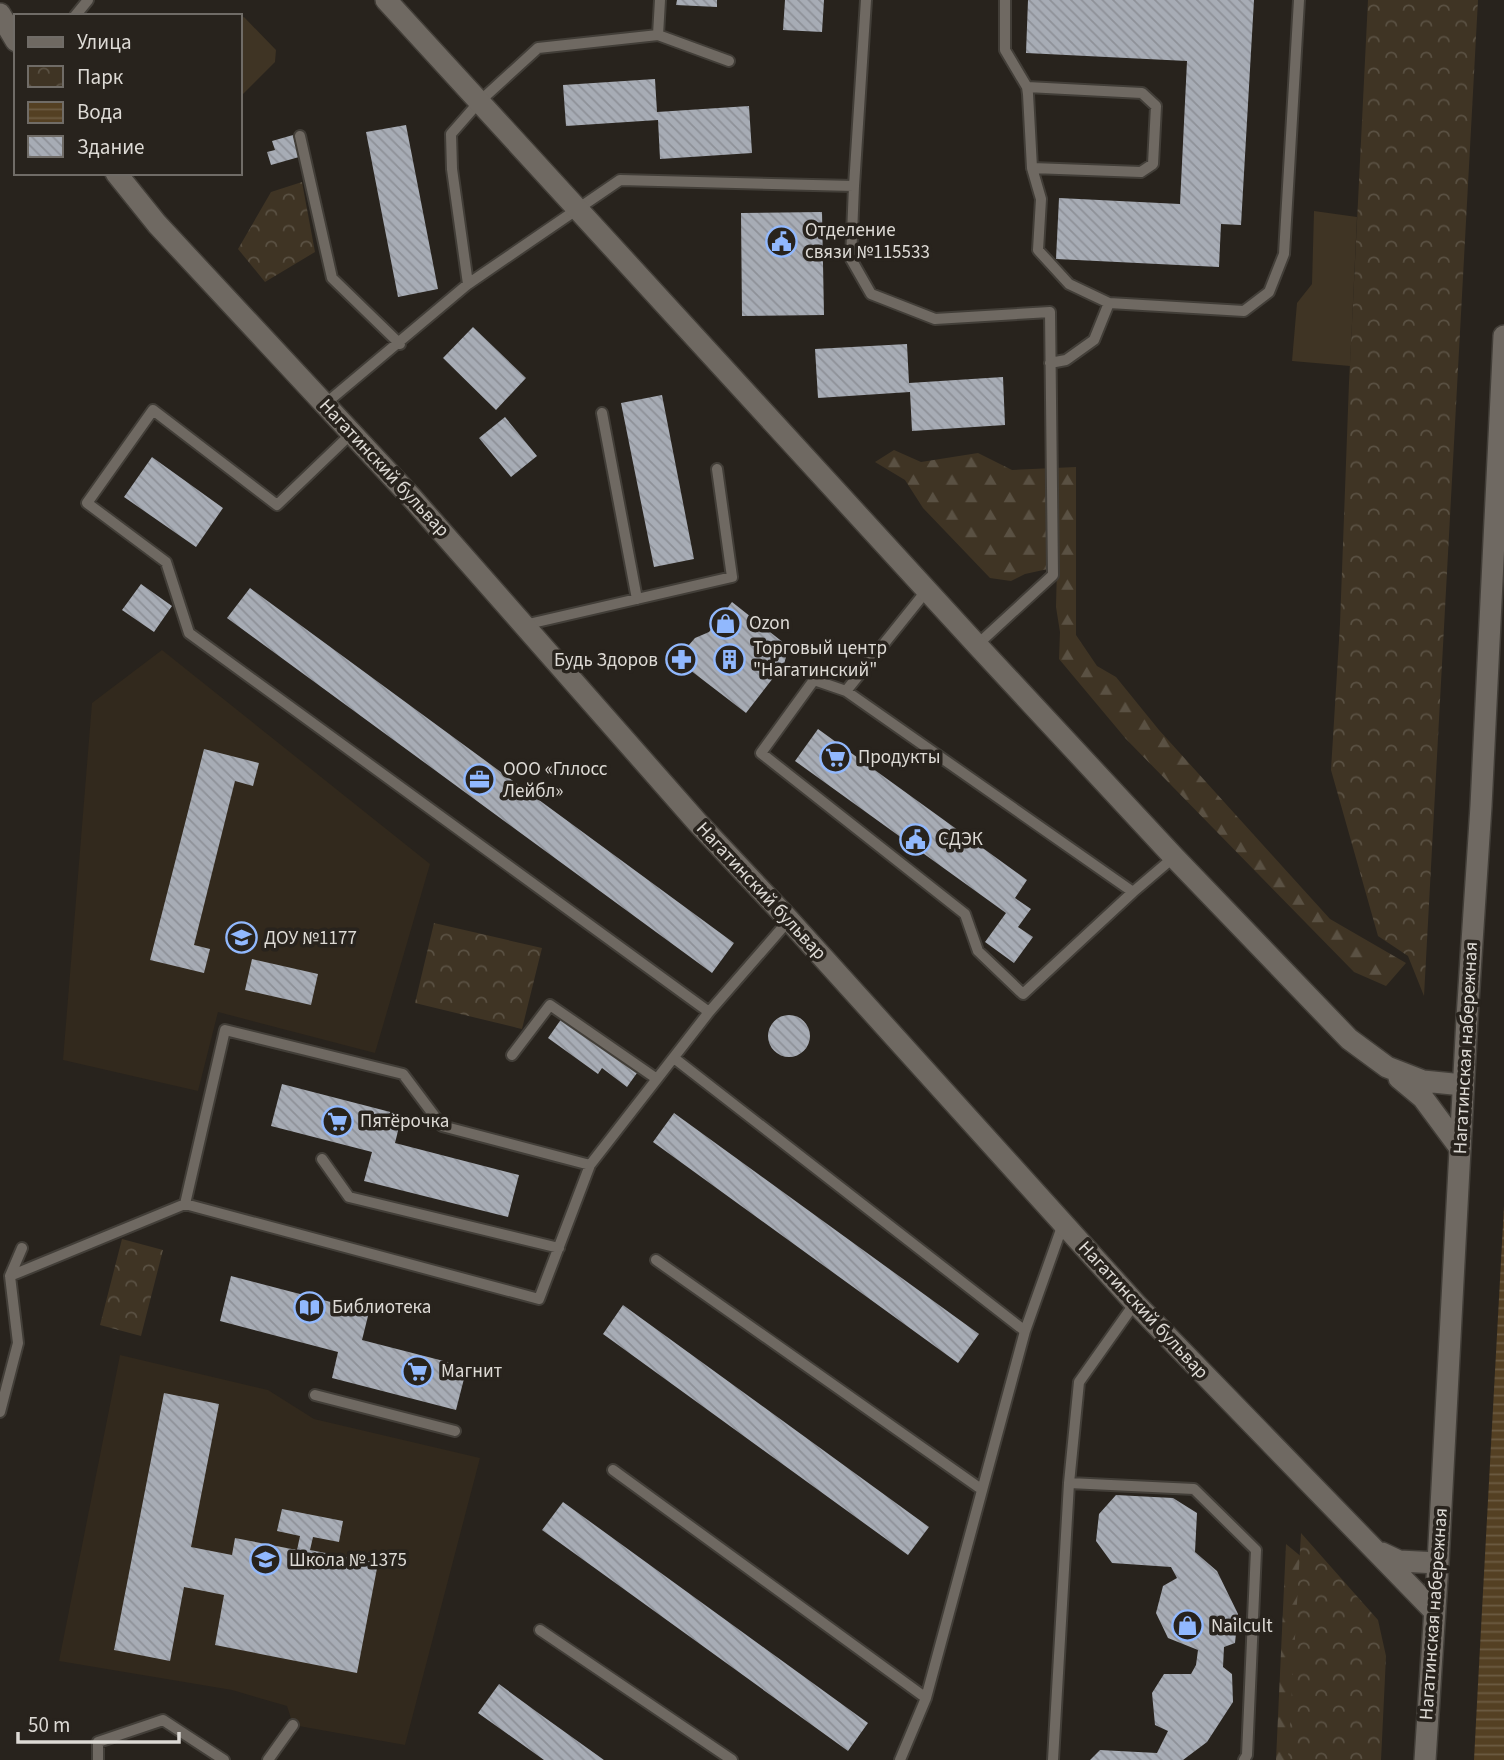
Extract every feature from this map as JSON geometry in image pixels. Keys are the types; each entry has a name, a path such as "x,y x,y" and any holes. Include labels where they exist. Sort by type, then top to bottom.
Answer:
{"street":[{"path":"386,0 1174,857 1349,1039 1423,1098 1460,1148"},
{"path":"0,14 14,38"},
{"name":"Нагатинский бульвар","path":"118,175 157,225 412,498 697,822 1136,1303 1377,1551 1399,1561 1438,1563"},
{"name":"Нагатинская набережная","path":"1424,1760 1438,1563 1463,1085 1481,806 1504,336"},
{"path":"1387,1067 1423,1081 1463,1085"},
{"path":"1377,1551 1434,1611"}],"lane":[{"path":"77,14 88,0"},
{"path":"658,35 660,0"},
{"path":"866,0 853,186 851,259 871,294 935,319 1049,312 1053,575 977,645"},
{"path":"1005,0 1005,50 1027,87 1032,168 1041,199 1038,250 1069,284 1109,303 1244,311 1269,292 1284,254 1299,0"},
{"path":"468,284 452,169 451,134 479,102 538,48 658,35 729,61"},
{"path":"1027,87 1142,93 1156,106 1153,163 1141,172 1032,168"},
{"path":"300,136 332,278 400,344"},
{"path":"325,404 400,344 468,284 620,180 853,186"},
{"path":"1050,363 1066,360 1094,340 1109,303"},
{"path":"352,433 277,505 153,410 87,503 166,562 189,633 709,1012"},
{"path":"602,413 637,599"},
{"path":"524,625 732,577 717,469"},
{"path":"846,691 928,590"},
{"path":"1133,892 846,691 814,680 761,753 965,914 978,951 1023,994 1174,857"},
{"path":"10,1276 185,1204 539,1299 590,1165 709,1012 789,920"},
{"path":"512,1055 550,1005 657,1079"},
{"path":"185,1204 225,1030 403,1074 442,1126 590,1165"},
{"path":"674,1058 1025,1331"},
{"path":"322,1159 349,1197 559,1248"},
{"path":"900,1760 926,1698 1025,1331 1063,1224"},
{"path":"0,1412 18,1343 10,1276 22,1248"},
{"path":"656,1260 981,1489"},
{"path":"1053,1760 1069,1483 1079,1382 1136,1303"},
{"path":"315,1395 455,1431"},
{"path":"613,1471 926,1698"},
{"path":"1069,1483 1194,1489 1256,1550 1247,1755 1244,1760"},
{"path":"540,1630 732,1760"},
{"path":"97,1760 98,1742 163,1720 224,1760"},
{"path":"268,1760 293,1725"}],"shaded area":[{"name":"ДОУ №1177","path":"162,650 430,864 375,1053 218,1012 198,1091 63,1060 92,703"},
{"name":"Школа № 1375","path":"120,1355 268,1390 314,1419 480,1458 405,1745 293,1725 287,1706 232,1690 59,1661"}],"green space":[{"path":"1368,0 1478,0 1424,996 1408,956 1378,936 1331,770"},
{"path":"242,18 276,50 275,62 242,95"},
{"path":"302,182 315,252 265,282 238,249 271,192"},
{"path":"1314,211 1357,217 1350,366 1292,361 1297,303 1312,284"},
{"path":"894,450 921,462 978,453 1012,470 1076,467 1076,635 1097,666 1116,677 1159,730 1330,919 1406,963 1386,986 1354,972 1126,739 1059,659 1057,567 1025,574 1011,581 990,578 923,508 905,480 875,462"},
{"path":"434,923 542,948 522,1029 415,1003"},
{"path":"122,1239 163,1250 141,1336 100,1325"},
{"path":"1301,1533 1378,1620 1386,1656 1381,1760 1288,1760"},
{"path":"1286,1544 1338,1587 1322,1760 1276,1760"}],"water":[{"path":"1504,1206 1504,1760 1474,1760 1478,1684"}],"building":[{"path":"677,0 717,0 717,7 676,5"},
{"path":"785,0 824,0 822,32 783,30"},
{"path":"1028,0 1254,0 1241,225 1221,224 1219,267 1056,259 1059,198 1180,204 1187,61 1026,53"},
{"path":"655,79 657,112 749,106 752,153 660,159 658,120 566,126 563,85"},
{"path":"406,125 438,289 398,297 366,132"},
{"path":"293,135 299,157 271,165 267,152 275,150 272,141"},
{"name":"Отделение связи №115533","path":"822,212 824,315 742,316 741,213"},
{"path":"473,327 526,378 496,410 443,358"},
{"path":"907,344 909,383 1003,377 1005,425 912,431 910,392 818,398 815,349"},
{"path":"662,395 694,559 654,567 621,403"},
{"path":"505,417 537,456 511,477 479,438"},
{"path":"152,457 223,508 196,547 124,497"},
{"path":"141,584 172,606 154,632 122,610"},
{"path":"250,588 734,943 712,973 227,618"},
{"name":"Торговый центр \"Нагатинский\"","path":"732,602 789,647 784,664 746,713 690,670 678,668 674,662 675,655 680,650 695,638 709,632"},
{"path":"818,729 1027,880 1015,898 1031,909 1018,927 1033,937 1014,963 985,942 1006,913 795,761"},
{"path":"204,749 259,763 253,786 235,781 194,945 210,949 204,973 150,960"},
{"path":"252,959 318,974 311,1005 245,990"},
{"path":"789,1015 804,1021 810,1036 804,1051 789,1057 774,1051 768,1036 774,1021"},
{"path":"562,1018 637,1073 627,1087 602,1068 598,1074 548,1038"},
{"path":"282,1084 402,1115 395,1143 519,1175 508,1217 364,1181 372,1152 271,1126"},
{"path":"674,1113 979,1334 958,1363 653,1142"},
{"path":"231,1276 369,1312 362,1340 467,1367 456,1410 332,1378 338,1352 220,1321"},
{"path":"623,1305 929,1527 908,1555 603,1334"},
{"path":"164,1393 219,1404 191,1547 232,1555 235,1538 297,1550 300,1536 277,1531 282,1509 343,1521 339,1542 313,1537 310,1550 378,1563 357,1673 215,1645 224,1595 184,1587 170,1661 114,1650"},
{"path":"1116,1495 1173,1498 1197,1513 1195,1552 1217,1571 1238,1614 1235,1643 1224,1647 1223,1667 1232,1674 1233,1702 1207,1742 1183,1760 1090,1760 1100,1750 1157,1753 1168,1731 1155,1725 1152,1693 1164,1674 1191,1674 1196,1665 1198,1650 1168,1638 1156,1613 1163,1586 1177,1578 1171,1567 1112,1563 1096,1541 1099,1514"},
{"path":"563,1502 868,1723 848,1751 542,1530"},
{"path":"499,1684 604,1760 544,1760 478,1713"}],"place":[{"name":"Отделение связи №115533","path":"782,241"},
{"name":"Ozon","path":"726,623"},
{"name":"Торговый центр \"Нагатинский\"","path":"730,659"},
{"name":"Будь Здоров","path":"681,660"},
{"name":"Продукты","path":"835,757"},
{"name":"ООО «Гллосс Лейбл»","path":"480,780"},
{"name":"СДЭК","path":"915,839"},
{"name":"ДОУ №1177","path":"241,938"},
{"name":"Пятёрочка","path":"337,1121"},
{"name":"Библиотека","path":"309,1307"},
{"name":"Магнит","path":"418,1371"},
{"name":"Школа № 1375","path":"266,1560"},
{"name":"Nailcult","path":"1188,1626"}]}
